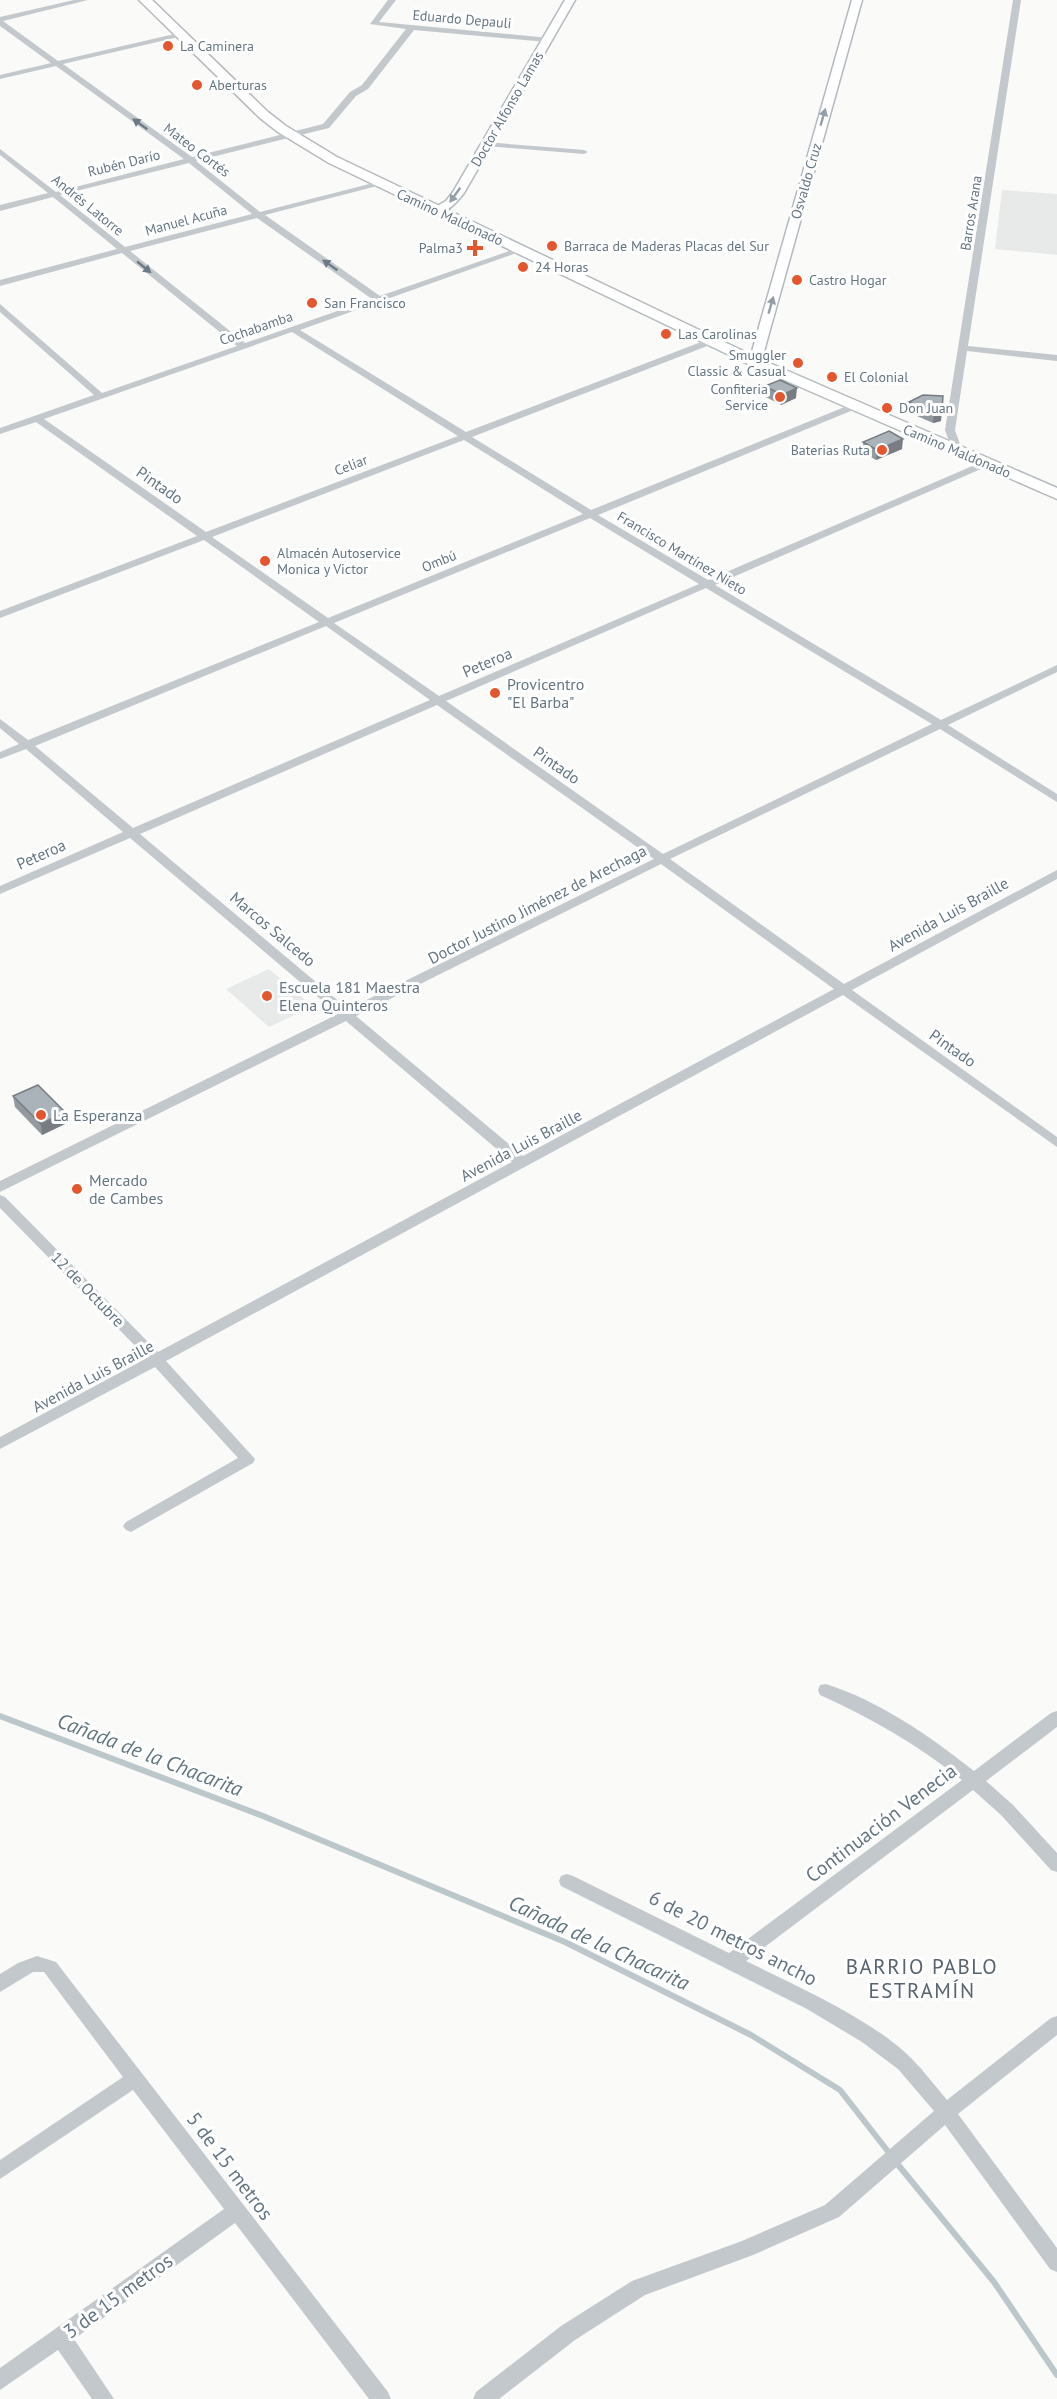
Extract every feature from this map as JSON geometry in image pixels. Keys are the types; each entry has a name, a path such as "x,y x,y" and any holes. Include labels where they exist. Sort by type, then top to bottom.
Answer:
{"main road":[{"name":"Camino Maldonado","path":"145,0 264,115 290,134 378,183 755,362 1057,494"}],"street":[{"path":"0,21 84,0"},
{"name":"Eduardo Depauli","path":"392,0 374,24 547,40"},
{"name":"Doctor Alfonso Lamas","path":"436,211 450,203 458,193 570,0"},
{"name":"Osvaldo Cruz","path":"755,362 857,0"},
{"name":"Barros Arana","path":"957,450 950,430 1017,0"},
{"name":"Mateo Cortés","path":"0,21 55,64 190,160 259,215 378,299"},
{"name":"Rubén Darío","path":"0,208 329,124 353,94 365,87 412,27"},
{"path":"0,76 180,34"},
{"path":"487,144 584,152"},
{"name":"Andrés Latorre","path":"0,151 243,346"},
{"name":"Manuel Acuña","path":"0,283 378,183"},
{"name":"Cochabamba","path":"0,431 521,250"},
{"path":"0,307 100,396"},
{"name":"Francisco Martínez Nieto","path":"293,329 592,515 942,725 1057,799"},
{"name":"Celiar","path":"0,615 712,341"},
{"path":"964,348 1057,358"},
{"name":"Ombú","path":"0,756 855,406"},
{"name":"Pintado","path":"37,418 662,859 1057,1143"},
{"path":"920,435 935,435 950,430"},
{"name":"Peteroa","path":"0,890 987,463"},
{"name":"Doctor Justino Jiménez de Arechaga","path":"0,1187 350,1016 662,859 1057,668"},
{"name":"Marcos Salcedo","path":"0,722 522,1163"},
{"name":"Avenida Luis Braille","path":"0,1444 1057,874"},
{"name":"12 de Octubre","path":"0,1200 157,1360 248,1459 131,1526"},
{"path":"826,1690 861,1705 975,1779 1026,1827 1057,1866"},
{"name":"Continuación Venecia","path":"732,1962 1057,1718"},
{"name":"6 de 20 metros ancho","path":"567,1881 813,2003 868,2036 903,2063 946,2112 1057,2263"},
{"name":"5 de 15 metros","path":"0,1984 34,1963 42,1963 50,1967 381,2399"},
{"path":"483,2399 568,2333 639,2289 746,2249 832,2211 946,2112 1057,2024"},
{"path":"0,2170 135,2079"},
{"name":"3 de 15 metros","path":"0,2380 236,2211"},
{"path":"61,2337 104,2399"}],"shaded area":[{"path":"1002,190 1057,194 1057,255 995,249"},
{"name":"Escuela 181 Maestra Elena Quinteros","path":"269,969 304,999 305,1004 299,1013 269,1027 226,989"}],"building":[{"path":"780,380 797,388 782,395 765,386"},
{"path":"923,395 943,396 942,411 934,413 909,402"},
{"path":"889,431 903,439 877,450 863,442"},
{"path":"38,1085 65,1112 41,1124 13,1096"}],"waterway":[{"name":"Cañada de la Chacarita","path":"0,1716 263,1816 565,1942 751,2035 840,2090 890,2154"},
{"name":"Cañada de la Chacarita","path":"895,2161 994,2282 1057,2375"}],"place":[{"name":"La Caminera","path":"168,46"},
{"name":"Aberturas","path":"197,85"},
{"name":"Barraca de Maderas Placas del Sur","path":"552,246"},
{"name":"Palma3","path":"475,248"},
{"name":"24 Horas","path":"523,267"},
{"name":"Castro Hogar","path":"797,280"},
{"name":"San Francisco","path":"312,303"},
{"name":"Las Carolinas","path":"666,334"},
{"name":"Smuggler Classic & Casual","path":"798,363"},
{"name":"El Colonial","path":"832,377"},
{"name":"Confiteria Service","path":"780,397"},
{"name":"Don Juan","path":"887,408"},
{"name":"Baterias Ruta","path":"882,450"},
{"name":"Almacén Autoservice Monica y Victor","path":"265,561"},
{"name":"Provicentro \"El Barba\"","path":"495,693"},
{"name":"Escuela 181 Maestra Elena Quinteros","path":"267,996"},
{"name":"La Esperanza","path":"41,1115"},
{"name":"Mercado de Cambes","path":"77,1189"}],"district":[{"name":"BARRIO PABLO ESTRAMÍN","path":"922,1979"}]}
